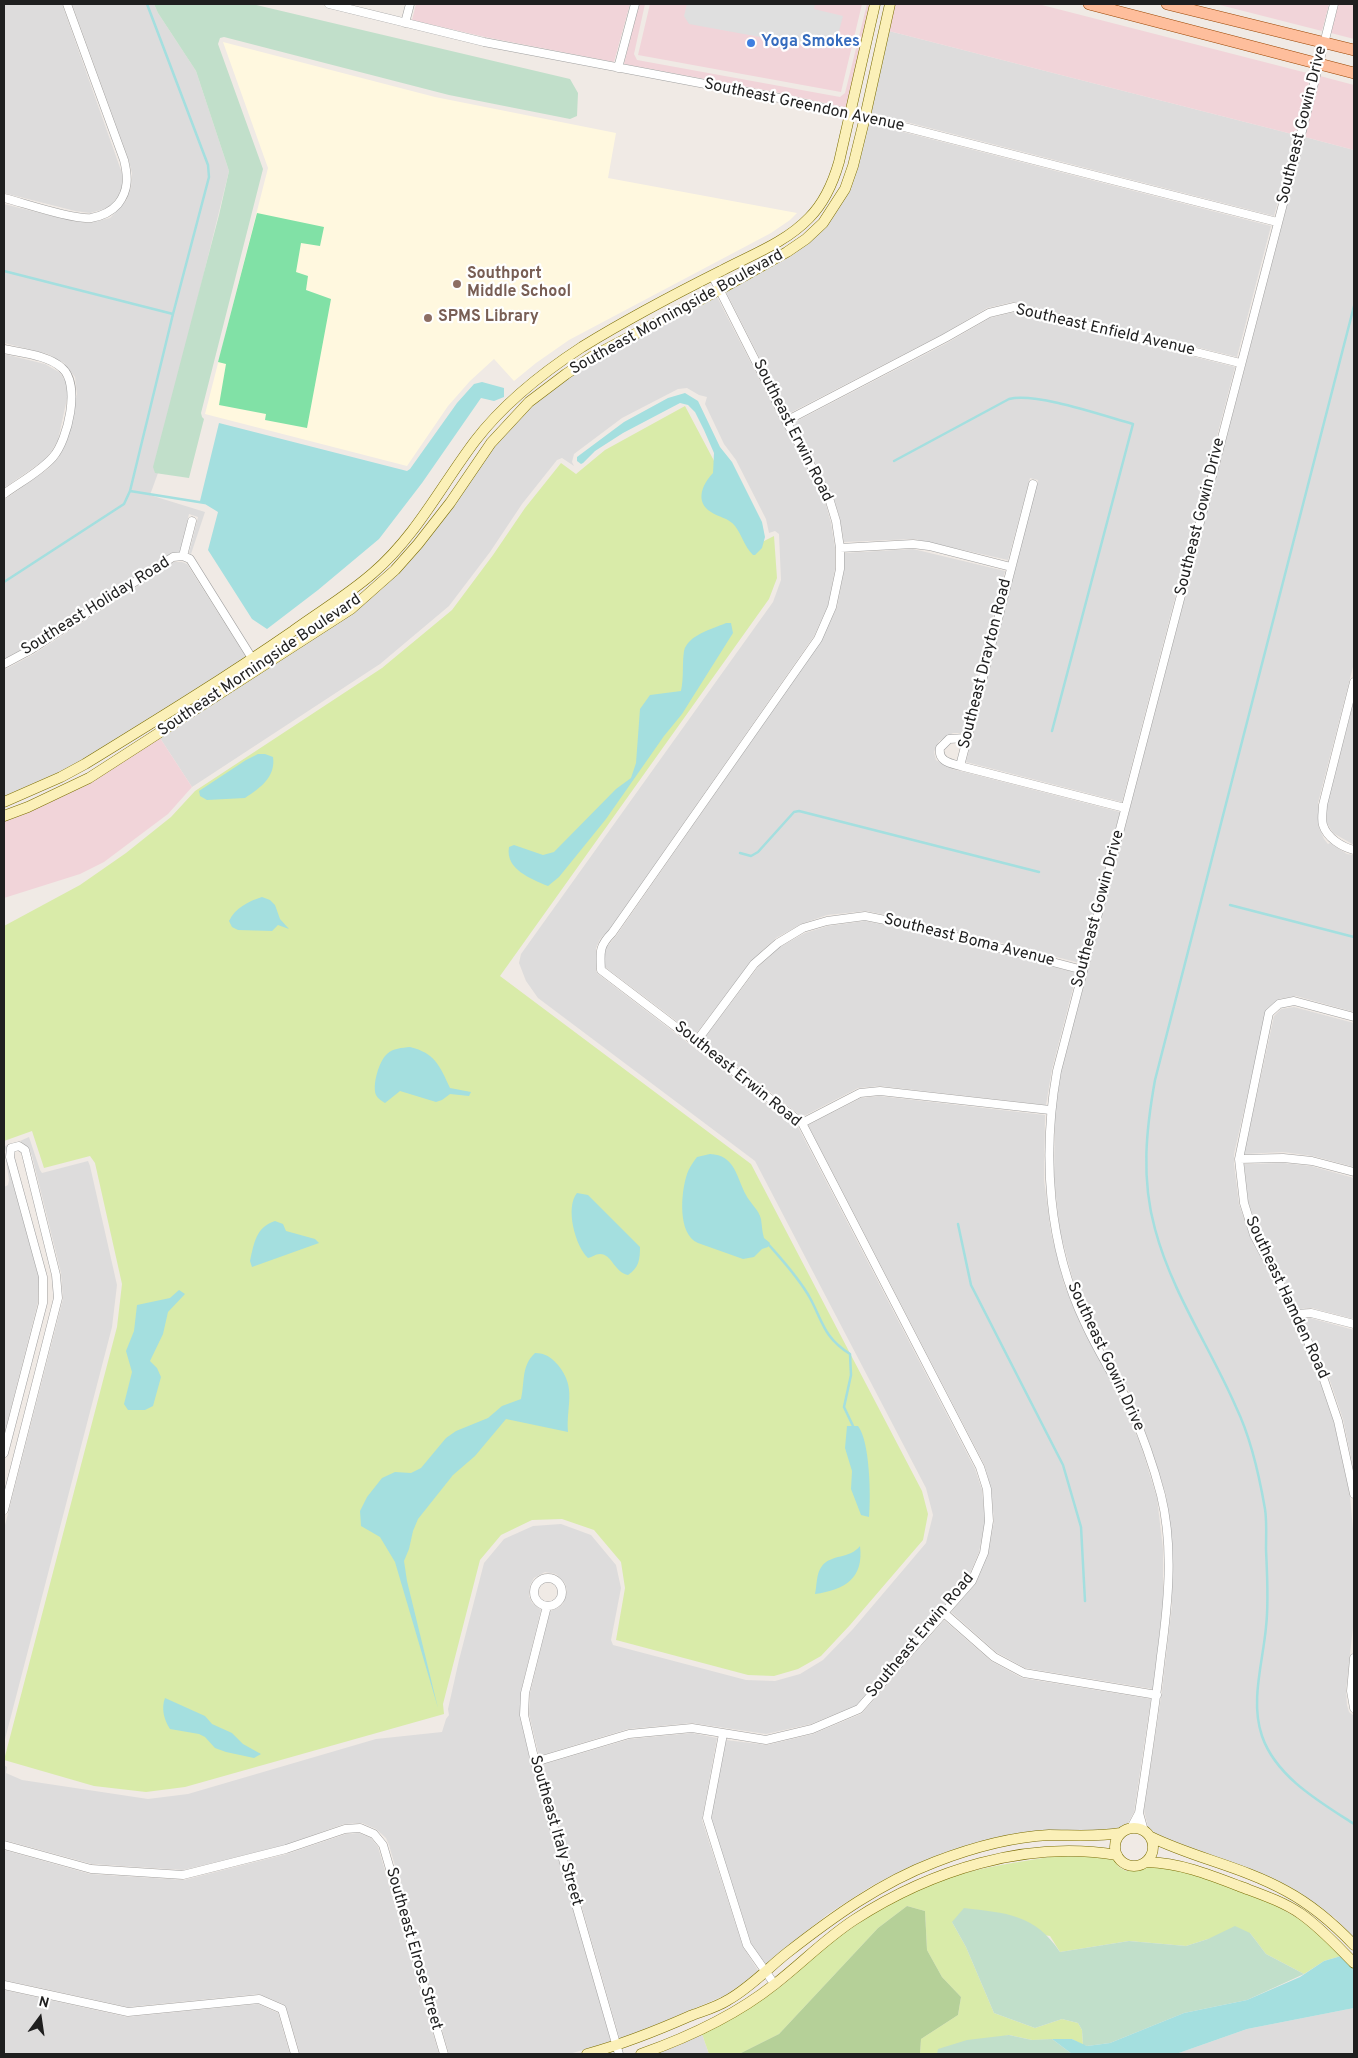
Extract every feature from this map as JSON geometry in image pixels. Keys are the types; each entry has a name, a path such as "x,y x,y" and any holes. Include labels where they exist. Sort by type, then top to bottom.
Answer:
{"main road":[{"path":"1089,4 1354,72"},
{"path":"1167,4 1354,50"}],"street":[{"path":"4,198 74,216 90,218 105,214 115,208 122,199 127,187 128,175 67,4"},
{"name":"Southeast Greendon Avenue","path":"328,4 484,42 779,98 865,117 1277,222"},
{"path":"405,23 410,4"},
{"path":"618,68 634,4"},
{"name":"Southeast Morningside Boulevard","path":"4,802 85,764 253,659 339,599 372,573 410,534 474,443 516,396 558,362 585,345 788,236 811,216 825,198 833,182 851,114 875,4"},
{"name":"Southeast Morningside Boulevard","path":"4,816 28,807 89,778 351,609 395,570 418,544 450,503 486,450 529,402 593,356 719,290 787,252 806,239 823,223 845,189 853,166 865,117 890,4"},
{"name":"Southeast Gowin Drive","path":"1131,1828 1139,1813 1157,1694 1168,1605 1168,1548 1161,1496 1145,1444 1127,1400 1085,1323 1068,1282 1056,1232 1049,1179 1050,1110 1057,1071 1334,4"},
{"name":"Southeast Erwin Road","path":"535,1762 629,1734 692,1728 766,1740 812,1729 859,1709 972,1581 984,1553 989,1521 987,1489 980,1467 802,1123 601,970 600,948 818,638 832,606 840,569 840,548 836,521 829,498 786,421 712,276"},
{"name":"Southeast Enfield Avenue","path":"786,421 989,313 1014,307 1240,363"},
{"path":"585,345 593,356"},
{"path":"4,348 46,359 62,367 70,378 73,393 62,442 55,455 45,465 4,494"},
{"path":"474,443 486,450"},
{"name":"Southeast Drayton Road","path":"1033,484 960,766 1125,808"},
{"name":"Southeast Holiday Road","path":"4,664 32,649 173,557 183,556 192,520"},
{"path":"840,548 913,544 929,546 1011,567"},
{"path":"183,556 190,559 259,669"},
{"path":"386,560 395,570"},
{"path":"1354,682 1323,805 1323,825 1330,837 1354,850"},
{"path":"147,726 153,737"},
{"path":"960,766 943,760 940,756 940,748 949,739 966,738"},
{"path":"24,794 28,807"},
{"name":"Southeast Boma Avenue","path":"696,1042 754,964 778,943 803,928 827,921 865,916 907,924 1083,970"},
{"name":"Southeast Hamden Road","path":"1354,1017 1294,1001 1279,1004 1270,1013 1239,1159 1244,1203 1254,1234 1296,1314 1323,1377 1338,1421 1354,1494"},
{"path":"802,1123 860,1093 880,1091 1050,1110"},
{"path":"4,1454 43,1303 43,1277 10,1158 10,1151 14,1146 22,1147 27,1158 58,1287 56,1306 4,1510"},
{"path":"1239,1159 1283,1158 1302,1160 1354,1172"},
{"path":"1296,1314 1311,1313 1354,1324"},
{"path":"31,1349 45,1350"},
{"name":"Southeast Italy Street","path":"547,1606 525,1693 524,1715 535,1762 618,2050"},
{"path":"944,1613 994,1657 1024,1673 1157,1694"},
{"path":"1354,1658 1351,1691 1354,1707"},
{"path":"723,1734 706,1818 747,1946 775,1985"},
{"name":"Southeast Gowin Drive","path":"1139,1813 1148,1834"},
{"name":"Southeast Elrose Street","path":"4,1845 91,1869 183,1875 286,1850 346,1829 360,1828 374,1834 383,1845 444,2054"},
{"path":"587,2054 618,2050 635,2040 728,2000 766,1973 782,1957 830,1918 872,1892 934,1862 1006,1841 1048,1836 1104,1836 1121,1833 1131,1828 1148,1834 1168,1845 1236,1869 1284,1890 1306,1903 1335,1925 1354,1945"},
{"path":"1121,1833 1115,1844 1117,1856 1130,1866 1147,1862 1163,1862 1193,1868 1278,1900 1301,1914 1324,1932 1354,1963"},
{"path":"1147,1862 1151,1858 1154,1847 1148,1834"},
{"path":"1006,1841 1008,1857"},
{"path":"641,2054 678,2040 727,2016 775,1985 823,1942 880,1904 933,1878 985,1862 1057,1851 1094,1852 1117,1856"},
{"path":"872,1892 880,1904"},
{"path":"4,1985 128,2012 259,1999 282,2009 295,2054"}],"shaded area":[{"path":"4,4 62,4 123,176 118,196 112,204 104,209 90,213 75,211 4,193"},
{"path":"72,4 154,4 196,71 229,171 155,473 158,473 150,495 205,512 191,554 189,553 198,517 189,514 180,552 171,553 30,645 4,659 4,500 48,469 59,457 66,443 77,394 75,377 64,363 48,354 4,343 4,204 72,221 90,223 110,218 126,201 131,188 132,173 128,158"},
{"path":"416,4 630,4 614,62 485,37 412,20"},
{"path":"639,4 645,4 634,54 637,60 840,97 845,93 867,4 870,4 847,108 780,93 624,64"},
{"path":"650,4 862,4 841,92 638,55"},
{"path":"687,4 815,4 814,9 843,16 839,31 815,47 689,24 684,16"},
{"path":"895,4 1038,4 1311,74 1296,135 889,31"},
{"path":"1216,4 1329,4 1322,31"},
{"path":"1338,4 1354,4 1354,39 1331,33"},
{"path":"889,31 1296,135 1274,216 871,113"},
{"name":"Southport Middle School","path":"223,42 435,97 616,133 608,178 797,213 771,233 569,340 514,381 494,359 470,381 448,406 407,466 205,414 268,168"},
{"path":"1320,76 1354,85 1354,150 1305,137"},
{"path":"868,123 1271,226 1237,357 1013,302 987,308 943,334 788,414 726,292 790,257 827,226 849,191"},
{"path":"1305,137 1354,150 1354,663 1318,803 1318,825 1328,844 1330,843 1347,854 1354,855 1354,1012 1296,996 1279,999 1267,1009 1234,1154 1234,1164 1239,1204 1250,1236 1291,1315 1319,1379 1334,1423 1350,1496 1354,1541 1354,1618 1346,1690 1349,1712 1354,1716 1354,1938 1335,1918 1286,1885 1237,1864 1170,1840 1154,1833 1148,1827 1144,1810 1162,1690 1172,1605 1172,1548 1166,1495 1132,1397 1089,1320 1073,1280 1060,1231 1054,1179 1055,1110 1061,1072"},
{"path":"717,297 784,427 825,501 835,548 835,569 828,605 814,636 609,930 600,939 596,948 596,971 798,1127 975,1469 982,1490 985,1521 979,1552 968,1578 857,1705 811,1724 766,1734 692,1723 628,1729 539,1756 529,1714 530,1693 550,1611 563,1604 567,1591 565,1583 556,1574 545,1572 534,1578 530,1585 529,1596 532,1603 541,1610 521,1691 520,1716 532,1768 611,2042 569,2054 449,2054 389,1845 386,1838 376,1829 362,1823 344,1824 285,1845 183,1870 92,1864 4,1840 4,1765 7,1767 6,1773 22,1780 148,1799 188,1794 376,1739 442,1732 449,1715 448,1709 459,1660 484,1563 504,1539 533,1526 561,1524 591,1535 616,1565 621,1588 611,1640 613,1645 746,1680 775,1681 800,1674 823,1660 853,1629 926,1543 933,1515 926,1488 755,1161 538,998 526,981 519,963 521,954 773,602 781,580 779,534 775,531 769,533 766,519 736,460 724,444 705,404 707,397 687,388 678,389 622,418 574,454 572,462 574,466 562,458 557,460 522,504 490,552 449,606 380,664 192,787 160,738 353,613 381,590 394,577 494,446 532,406 569,378 596,361"},
{"path":"1014,312 1235,367 1122,802 966,762 1038,480 1030,478 1008,560 914,539 844,542 833,496 793,423 947,343 990,318"},
{"path":"4,354 45,364 59,372 66,381 68,394 58,440 51,452 43,461 4,488"},
{"path":"913,549 1005,571 963,733 953,733 939,741 934,752 936,760 952,769 1120,812 1080,963 916,921 866,911 827,915 801,924 776,938 752,960 695,1035 605,967 605,949 616,936 821,641 837,607 844,570 844,553"},
{"path":"174,562 187,564 246,657 83,760 4,796 4,670 34,654"},
{"path":"1354,700 1354,845 1333,833 1327,823 1327,805"},
{"path":"160,738 192,787 168,814 104,862 80,874 4,898 4,821 91,783"},
{"path":"865,921 914,931 1077,973 1052,1069 1046,1105 880,1086 858,1088 802,1117 703,1040 758,967 780,947 805,933 828,926"},
{"path":"1294,1007 1354,1023 1354,1167 1313,1156 1283,1152 1244,1154 1274,1016 1281,1009"},
{"path":"879,1096 1045,1115 1044,1180 1051,1233 1064,1284 1081,1325 1123,1402 1141,1446 1157,1498 1163,1549 1163,1605 1153,1689 1025,1668 996,1652 951,1612 976,1583 988,1554 994,1521 991,1488 984,1464 808,1125 861,1098"},
{"path":"29,1137 42,1173 88,1161 117,1285 112,1327 4,1743 4,1529 63,1299 61,1273 32,1156 28,1147 20,1141"},
{"path":"7,1145 6,1159 39,1278 38,1302 4,1435 4,1187 8,1185 9,1180 4,1147"},
{"path":"1283,1163 1311,1166 1354,1178 1354,1319 1312,1308 1299,1309 1258,1232 1248,1202 1244,1164"},
{"path":"1310,1318 1354,1330 1354,1472 1343,1419 1328,1375 1303,1319"},
{"path":"944,1620 991,1661 1022,1678 1151,1699 1134,1812 1128,1823 1118,1829 1104,1831 1048,1830 981,1842 933,1857 873,1885 828,1914 779,1953 767,1966 751,1943 711,1818 726,1740 767,1745 813,1734 861,1714"},
{"path":"692,1733 717,1738 702,1820 743,1947 759,1972 726,1995 620,2040 541,1765 630,1739"},
{"path":"359,1833 371,1838 378,1847 439,2054 300,2054 286,2007 259,1994 128,2007 4,1980 4,1850 90,1874 184,1880 287,1854 346,1834"},
{"path":"4,1990 127,2017 258,2004 278,2013 290,2054 4,2054"},
{"path":"1354,2008 1354,2054 1176,2054 1247,2029"},
{"path":"702,2034 709,2054 656,2054 680,2045"}],"green space":[{"path":"154,4 252,4 570,79 578,93 577,116 570,119 449,95 224,37 220,38 218,44 263,169 201,413 204,419 189,478 155,473 153,467 229,171 196,71"},
{"path":"257,213 324,227 320,246 301,243 296,272 308,276 306,290 331,299 307,428 265,420 266,414 219,405 226,364 218,362"},
{"path":"685,406 758,544 774,536 777,578 769,599 500,976 751,1164 922,1491 928,1514 923,1540 821,1656 798,1669 774,1676 748,1675 616,1640 625,1588 621,1562 594,1530 562,1519 532,1520 501,1535 480,1560 443,1704 444,1714 185,1787 146,1792 94,1786 4,1760 117,1327 122,1284 95,1163 90,1156 44,1168 32,1131 4,1141 4,926 80,885 126,853 171,817 195,791 382,668 452,610 525,508 561,463 576,474 605,450"},
{"path":"1057,1856 1093,1857 1114,1860 1119,1867 1126,1871 1137,1871 1148,1867 1162,1867 1191,1873 1275,1905 1299,1919 1341,1956 1324,1961 1304,1974 1266,1954 1250,1933 1208,1939 1186,1946 1129,1941 1060,1952 1050,1936 952,1922 966,1947 994,2013 1035,2028 1062,2019 1078,2023 1082,2030 1083,2045 1072,2039 1032,2040 1009,2035 937,2054 920,2054 921,2039 958,2015 961,1997 942,1977 927,1950 925,1911 907,1906 878,1928 779,2034 739,2054 709,2054 702,2034 750,2008 790,1979 828,1945 866,1918 907,1894 935,1882 980,1869"},
{"path":"907,1906 925,1911 927,1950 942,1977 961,1997 958,2015 921,2039 920,2054 739,2054 779,2034 878,1928"},
{"path":"964,1908 1006,1914 1030,1923 1050,1939 1060,1952 1129,1941 1186,1946 1208,1939 1235,1926 1250,1933 1266,1954 1304,1974 1247,2000 1184,2013 1110,2043 1087,2046 1083,2045 1082,2030 1078,2023 1062,2019 1035,2028 994,2013 966,1947 952,1922"},
{"path":"1009,2035 1032,2040 1052,2039 1072,2054 937,2054 938,2049 967,2040"}],"water":[{"path":"482,382 504,388 504,397 494,401 481,398 422,483 379,539 318,590 267,629 252,619 208,550 218,512 200,501 219,423 407,471 457,403 474,384"},
{"path":"685,393 698,401 720,447 732,462 762,522 765,537 762,548 755,555 747,548 733,523 711,512 703,503 703,487 713,473 714,453 695,412 688,405 680,403 623,433 595,451 583,463 581,464 577,461 577,457 624,422 668,398"},
{"path":"726,623 731,623 733,633 682,714 664,736 606,819 559,877 548,886 527,876 515,867 509,855 509,847 514,845 543,855 554,852 616,789 631,778 636,763 640,709 650,695 681,691 683,656 686,645 701,633"},
{"path":"258,754 273,757 272,770 266,781 251,794 245,798 207,800 200,796 199,791"},
{"path":"262,897 270,900 275,905 280,919 289,929 278,925 272,931 238,930 232,927 229,921 235,912 247,903"},
{"path":"410,1047 425,1053 436,1061 450,1088 471,1092 469,1096 450,1094 436,1102 400,1091 385,1103 380,1100 376,1095 375,1085 381,1062 392,1051"},
{"path":"710,1154 718,1155 730,1162 746,1195 760,1216 764,1238 770,1243 768,1247 762,1249 754,1257 743,1259 698,1243 691,1238 687,1231 682,1212 682,1201 687,1174 697,1157"},
{"path":"577,1193 588,1195 640,1247 638,1263 635,1269 628,1275 619,1270 604,1255 598,1254 588,1258 583,1252 576,1236 572,1217 573,1199"},
{"path":"275,1221 283,1224 286,1231 315,1239 319,1243 252,1267 250,1261 257,1236 264,1227"},
{"path":"179,1290 185,1294 168,1312 163,1334 150,1361 157,1368 161,1377 153,1406 145,1410 128,1410 124,1404 132,1372 126,1351 134,1331 137,1305 170,1298"},
{"path":"535,1353 548,1356 564,1373 569,1389 568,1432 506,1419 475,1456 453,1475 418,1519 404,1561 407,1581 438,1708 395,1562 380,1537 361,1526 360,1511 367,1497 382,1478 395,1472 411,1473 421,1468 446,1438 456,1431 488,1418 502,1406 521,1399 525,1369"},
{"path":"847,1426 858,1426 865,1444 870,1483 869,1517 861,1515 851,1489 852,1471 845,1448"},
{"path":"860,1546 859,1566 850,1580 835,1589 815,1594 822,1566 830,1560 851,1553"},
{"path":"165,1698 205,1716 212,1724 232,1733 243,1744 261,1754 254,1758 226,1752 215,1748 205,1737 199,1734 170,1729 164,1714"},
{"path":"1341,1956 1354,1970 1354,2008 1247,2029 1176,2054 1072,2054 1052,2039 1072,2039 1087,2046 1110,2043 1184,2013 1247,2000 1300,1977 1324,1961"}],"waterway":[{"path":"4,582 124,504 130,491 209,177 208,165 147,4"},
{"path":"4,271 173,314"},
{"path":"1354,306 1155,1080 1146,1154 1148,1192 1162,1253 1181,1298 1226,1385 1241,1419 1254,1456 1260,1483 1266,1519 1268,1598 1257,1695 1257,1709 1262,1736 1269,1751 1288,1776 1300,1787 1354,1824"},
{"path":"894,461 1009,399 1036,399 1052,402 1133,424 1052,731"},
{"path":"130,491 205,503"},
{"path":"740,853 751,856 758,852 794,812 799,811 1039,872"},
{"path":"1230,905 1354,937"},
{"path":"958,1224 971,1285 1063,1465 1081,1527 1085,1601"},
{"path":"769,1245 801,1284 829,1336 850,1354 851,1375 844,1407 853,1426"}],"place":[{"name":"Yoga Smokes","path":"751,43"},
{"name":"Southport Middle School","path":"457,284"},
{"name":"SPMS Library","path":"428,318"}]}
